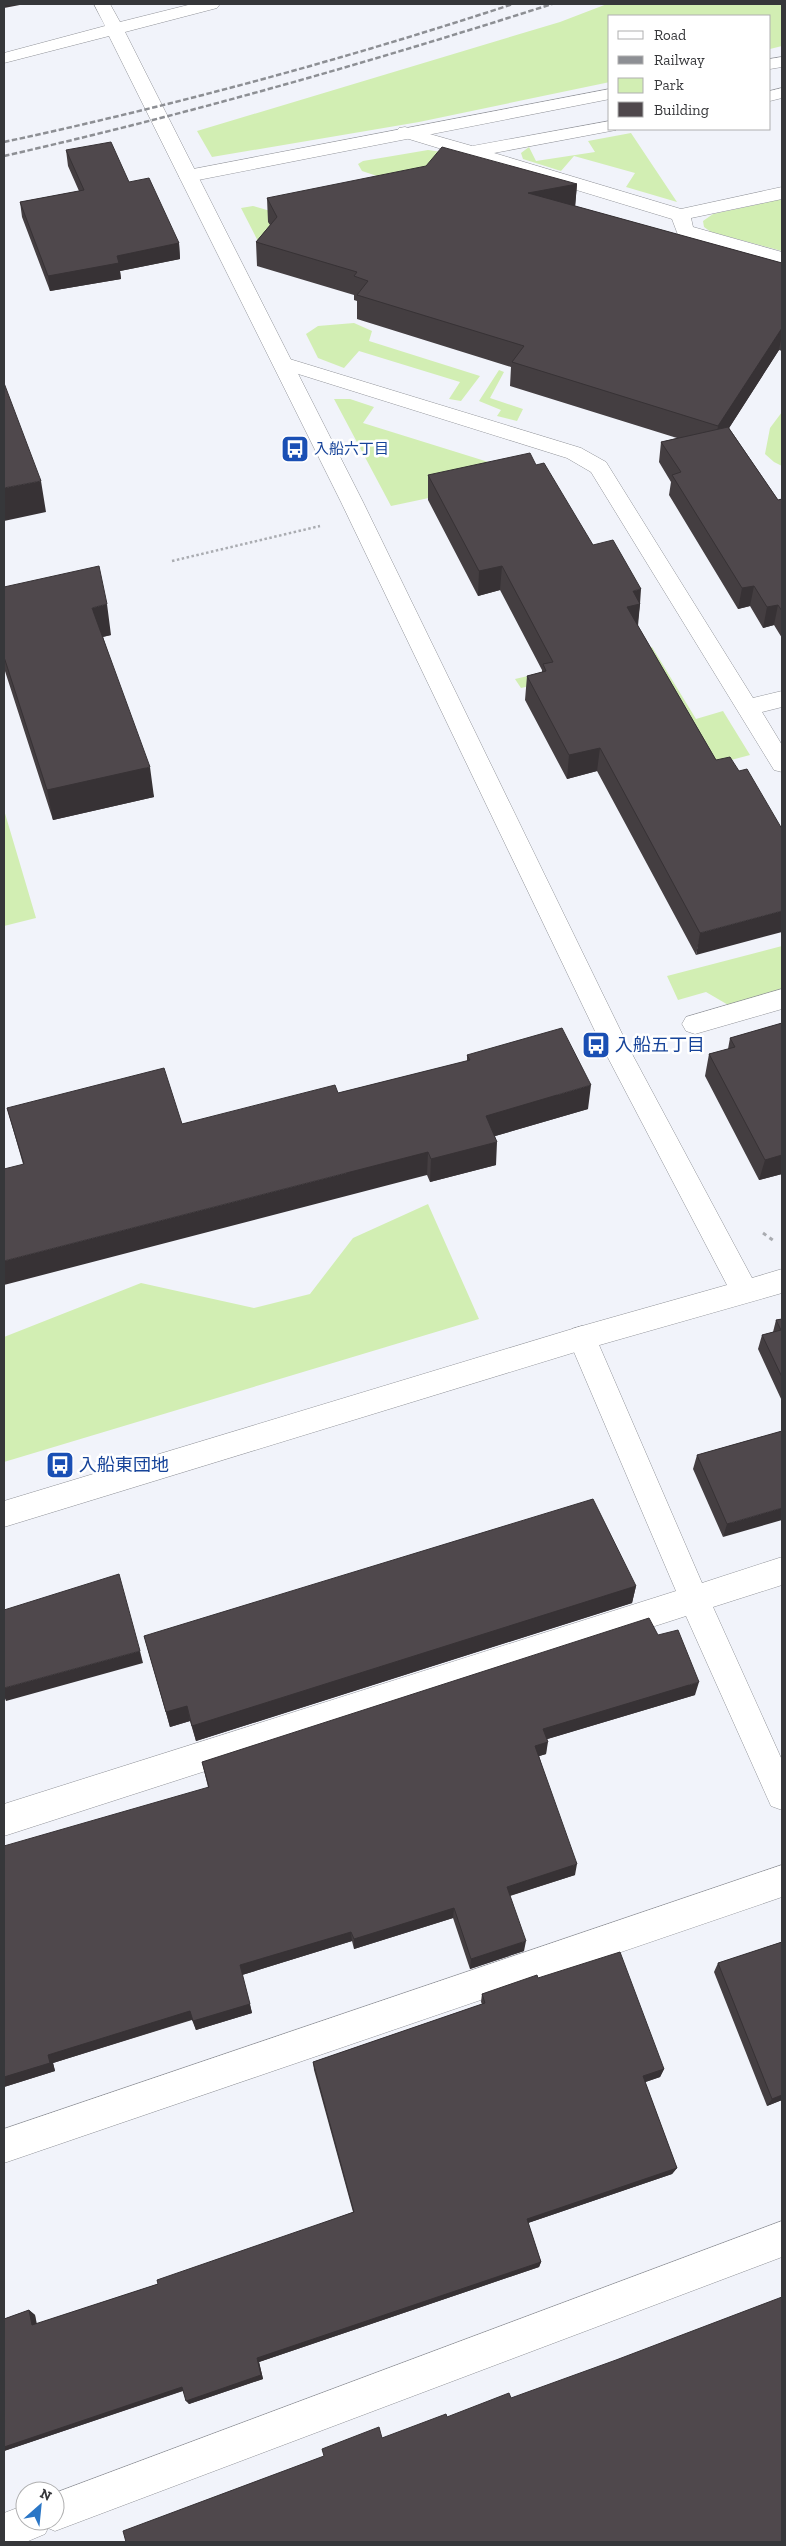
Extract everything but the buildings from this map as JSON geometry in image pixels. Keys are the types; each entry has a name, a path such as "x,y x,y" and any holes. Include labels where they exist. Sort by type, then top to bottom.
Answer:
{"street":[{"path":"102,4 283,363 620,1054 745,1292"},
{"path":"4,58 211,4"},
{"path":"188,176 405,132 608,94"},
{"path":"472,152 608,126"},
{"path":"405,132 680,215 782,193"},
{"path":"680,215 685,232 782,258"},
{"path":"283,363 574,453 599,467 782,764"},
{"path":"748,707 782,699"},
{"path":"695,1024 782,1000"},
{"path":"4,1514 582,1338 782,1281"},
{"path":"582,1338 694,1599 782,1795"},
{"path":"4,1820 782,1571"},
{"path":"4,2146 782,1881"},
{"path":"65,2508 782,2239"}],"path":[{"path":"172,561 318,526 328,527"}],"green space":[{"path":"607,4 782,4 782,46 771,49 771,15 608,15 608,82 419,122 212,157 197,131 560,22"},
{"path":"631,133 677,202 626,187 635,173 574,156 561,171 523,159 521,153 529,147 536,161 595,152 588,141"},
{"path":"428,150 442,152 450,158 386,179 362,171 358,164 363,161"},
{"path":"782,199 782,251 711,232 704,227 703,221 713,214"},
{"path":"253,206 291,217 278,241 264,253 241,208"},
{"path":"354,323 372,331 369,341 480,376 461,401 449,399 460,382 359,351 344,368 318,358 306,334 318,326"},
{"path":"499,370 504,372 490,398 523,409 517,421 497,416 501,410 479,401"},
{"path":"334,399 350,399 374,407 363,423 533,476 391,506"},
{"path":"782,412 782,466 765,454 770,428"},
{"path":"652,647 696,719 723,711 750,755 682,773 640,661 521,688 515,679"},
{"path":"4,810 36,918 4,926"},
{"path":"782,946 782,992 730,1006 706,992 678,1000 667,976"},
{"path":"428,1204 479,1319 4,1462 4,1337 141,1283 254,1308 310,1294 353,1238"}],"railway":[{"path":"4,142 133,113 260,80 387,44 513,4"},
{"path":"4,156 142,123 280,86 552,4"}],"place":[{"name":"入船六丁目","path":"295,449"},
{"name":"入船五丁目","path":"596,1045"},
{"name":"入船東団地","path":"60,1465"}]}
